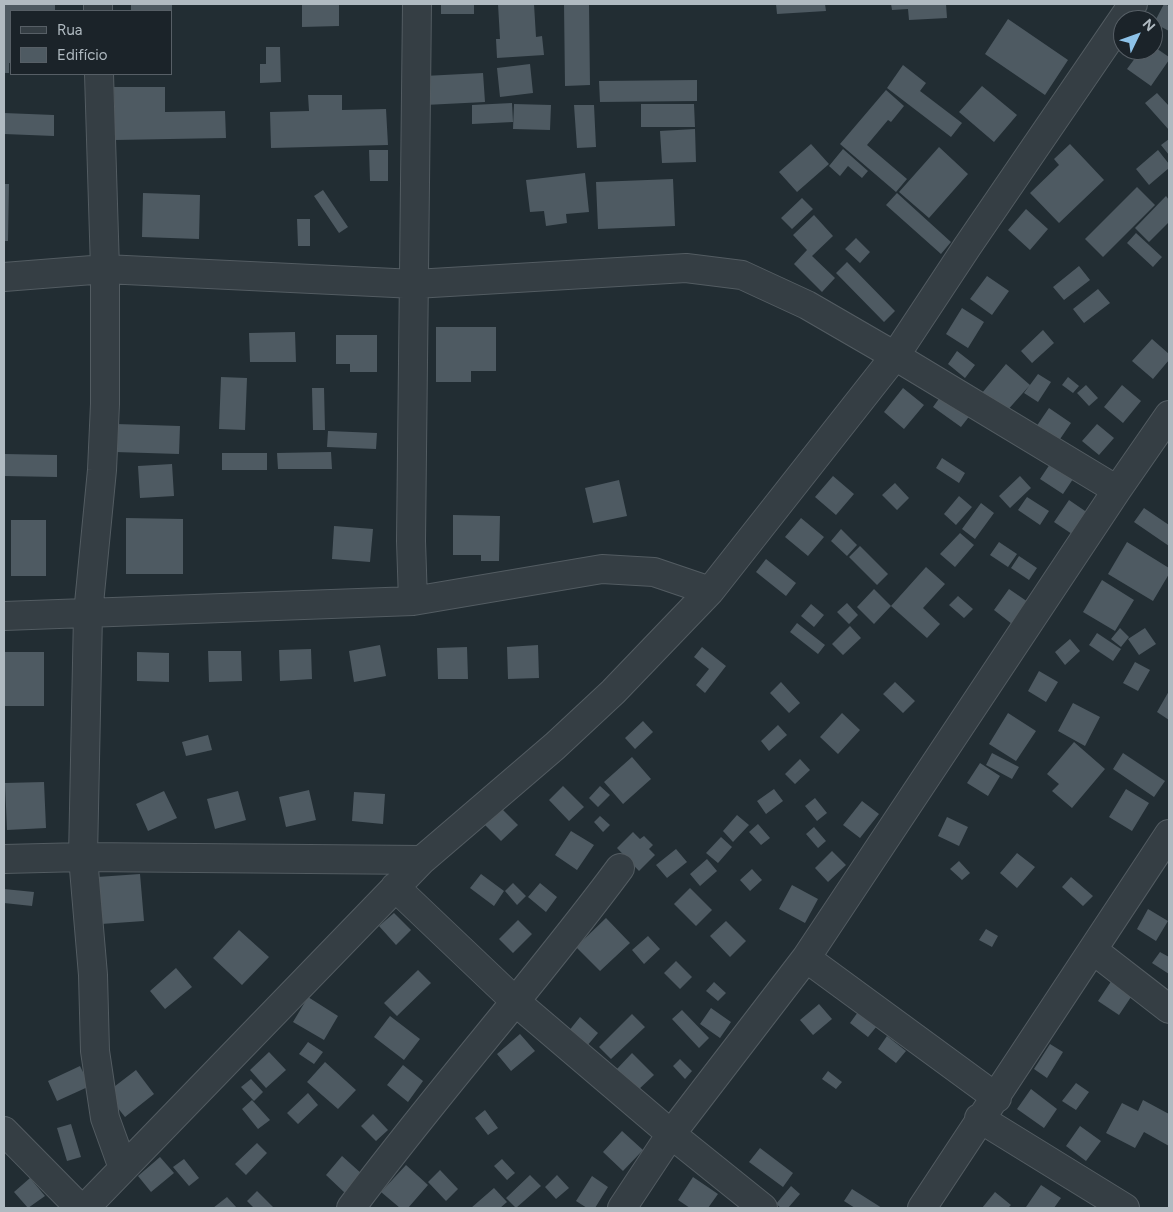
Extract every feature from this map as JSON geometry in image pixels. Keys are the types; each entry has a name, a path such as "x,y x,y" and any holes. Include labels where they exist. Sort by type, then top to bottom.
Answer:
{"street":[{"path":"413,601 411,541 417,4"},
{"path":"100,1202 122,1168 395,887 422,860 555,746 613,692 710,591 895,356 966,247 1133,4"},
{"path":"99,75 105,269 102,470 88,614 83,857 93,975 95,1051 105,1118 122,1168"},
{"path":"4,277 105,269 415,284 686,268 742,275 807,306 895,356 1117,490"},
{"path":"622,1208 671,1134 806,958 1117,490 1169,415"},
{"path":"4,616 413,601 602,569 654,572 710,591"},
{"path":"922,1208 979,1118 997,1098 1169,834"},
{"path":"4,859 83,857 422,860"},
{"path":"351,1208 411,1128 516,1002 620,868"},
{"path":"395,887 516,1002 671,1134 763,1208"},
{"path":"1093,950 1169,1010"},
{"path":"806,958 997,1098"},
{"path":"979,1118 1125,1208"},
{"path":"4,1132 80,1208"}],"building":[{"path":"4,4 55,4 55,10 10,10 10,63 9,73 4,73"},
{"path":"131,4 172,4 172,10 131,10"},
{"path":"302,4 339,4 339,26 302,27"},
{"path":"441,4 474,4 474,14 441,14"},
{"path":"498,4 534,4 536,37 542,36 544,55 497,58 496,39 500,39"},
{"path":"564,4 589,4 590,85 565,86"},
{"path":"776,4 825,4 826,11 777,14"},
{"path":"891,4 946,4 947,18 909,20 908,9 892,10"},
{"path":"1164,4 1169,6 1169,31 1163,28 1163,10 1161,10"},
{"path":"1008,19 1068,60 1045,95 985,54"},
{"path":"266,47 280,47 281,82 260,83 260,64 266,64"},
{"path":"1163,53 1169,57 1169,60 1151,86 1127,69 1134,60 1163,60"},
{"path":"530,64 533,93 500,97 497,68"},
{"path":"903,65 926,83 920,91 962,123 951,137 887,88"},
{"path":"483,73 485,102 425,105 424,76"},
{"path":"697,80 697,101 600,102 599,81"},
{"path":"982,86 1017,115 994,142 959,112"},
{"path":"114,87 165,87 165,112 225,111 226,138 115,140"},
{"path":"886,90 904,106 891,122 888,120 867,145 907,179 896,192 840,144"},
{"path":"1157,93 1169,106 1169,130 1145,103"},
{"path":"308,95 342,95 342,110 386,109 388,145 271,148 270,112 309,111"},
{"path":"512,103 513,122 472,124 472,105"},
{"path":"514,104 551,105 550,130 513,129"},
{"path":"641,104 694,104 695,127 641,127"},
{"path":"574,105 594,105 596,147 577,148"},
{"path":"4,113 54,115 54,136 4,134"},
{"path":"695,129 696,162 662,163 660,131"},
{"path":"1169,139 1169,155 1161,145"},
{"path":"811,144 829,164 797,192 779,172"},
{"path":"1070,144 1104,180 1059,223 1030,193 1059,165 1054,159"},
{"path":"939,147 968,174 929,218 899,192"},
{"path":"843,149 868,171 862,178 848,166 840,176 829,166"},
{"path":"369,150 388,150 388,181 370,181"},
{"path":"1158,150 1169,164 1169,168 1149,185 1136,169"},
{"path":"585,173 589,212 566,214 567,223 546,226 544,211 530,212 526,180"},
{"path":"673,179 675,226 598,229 596,182"},
{"path":"4,184 9,184 8,241 4,241"},
{"path":"1137,187 1155,205 1103,257 1085,239"},
{"path":"323,190 348,227 339,233 314,196"},
{"path":"143,193 200,195 199,239 142,237"},
{"path":"897,193 951,242 941,254 886,205"},
{"path":"1166,196 1169,200 1169,222 1149,242 1135,228"},
{"path":"802,198 813,209 792,229 781,218"},
{"path":"1026,209 1048,229 1030,250 1008,230"},
{"path":"814,215 833,236 812,256 835,278 822,292 794,264 807,250 793,235"},
{"path":"297,219 310,219 310,246 298,246"},
{"path":"1136,233 1162,257 1153,267 1127,243"},
{"path":"856,238 870,252 860,263 845,249"},
{"path":"847,262 895,311 884,322 836,273"},
{"path":"1079,266 1090,280 1064,300 1053,287"},
{"path":"987,276 1009,291 992,315 970,299"},
{"path":"1098,289 1110,303 1084,323 1073,309"},
{"path":"962,308 984,322 968,348 946,334"},
{"path":"436,327 496,327 496,371 471,371 471,382 436,382"},
{"path":"1043,330 1054,343 1032,363 1021,351"},
{"path":"295,332 296,362 250,362 249,333"},
{"path":"336,335 377,335 377,372 350,372 350,364 336,364"},
{"path":"1152,339 1169,354 1169,360 1153,379 1132,361"},
{"path":"957,351 975,365 965,378 948,364"},
{"path":"1006,364 1030,385 1005,413 982,393"},
{"path":"1038,374 1051,382 1038,402 1024,393"},
{"path":"221,377 247,378 245,430 219,429"},
{"path":"1068,377 1079,386 1073,393 1062,385"},
{"path":"1086,385 1098,398 1089,406 1077,393"},
{"path":"1122,385 1141,401 1123,423 1104,407"},
{"path":"312,388 324,388 325,430 313,430"},
{"path":"903,388 924,405 904,429 884,412"},
{"path":"943,393 971,414 961,427 933,407"},
{"path":"1049,408 1071,423 1058,442 1036,427"},
{"path":"116,424 180,426 179,454 115,452"},
{"path":"1097,424 1114,438 1099,455 1082,441"},
{"path":"328,431 377,433 376,449 327,447"},
{"path":"331,452 332,469 278,469 277,453"},
{"path":"222,453 267,453 267,470 222,470"},
{"path":"4,454 57,455 57,477 4,476"},
{"path":"942,458 965,473 959,483 936,468"},
{"path":"172,464 174,496 140,498 138,466"},
{"path":"1050,464 1073,479 1063,494 1040,479"},
{"path":"833,476 854,494 836,515 815,497"},
{"path":"1020,476 1031,488 1010,508 999,496"},
{"path":"619,480 627,516 593,523 585,488"},
{"path":"895,483 909,498 897,510 882,495"},
{"path":"959,496 972,507 956,525 944,514"},
{"path":"1027,497 1049,511 1040,525 1018,510"},
{"path":"1069,500 1088,513 1072,534 1054,522"},
{"path":"981,503 994,513 975,539 962,529"},
{"path":"1144,508 1169,525 1169,546 1134,522"},
{"path":"453,515 500,516 499,561 481,561 481,555 453,555"},
{"path":"126,518 183,519 183,574 126,574"},
{"path":"801,518 824,537 808,556 785,537"},
{"path":"11,520 46,520 46,576 11,576"},
{"path":"334,526 373,529 370,562 332,559"},
{"path":"841,529 857,545 847,556 831,541"},
{"path":"960,533 974,545 955,567 940,554"},
{"path":"999,542 1017,554 1008,567 990,555"},
{"path":"1127,542 1169,568 1169,574 1153,601 1108,574"},
{"path":"860,546 888,574 877,585 849,557"},
{"path":"1019,556 1037,568 1029,580 1011,568"},
{"path":"766,559 796,583 786,596 756,572"},
{"path":"926,567 945,584 923,608 940,624 927,638 891,606"},
{"path":"1102,580 1134,600 1115,631 1083,612"},
{"path":"874,589 891,606 874,624 857,607"},
{"path":"1009,589 1028,602 1012,624 994,610"},
{"path":"958,596 973,609 964,618 949,605"},
{"path":"847,603 858,615 849,624 837,612"},
{"path":"811,604 824,615 814,627 801,616"},
{"path":"797,623 825,645 818,654 790,632"},
{"path":"850,626 861,638 843,655 832,644"},
{"path":"1120,628 1129,637 1121,647 1111,639"},
{"path":"1145,628 1156,644 1139,655 1128,639"},
{"path":"1097,633 1121,649 1113,661 1089,645"},
{"path":"1070,639 1080,651 1065,665 1055,652"},
{"path":"380,645 386,676 354,682 349,651"},
{"path":"538,645 539,678 508,679 507,647"},
{"path":"467,647 468,679 438,679 437,648"},
{"path":"702,647 726,666 705,693 696,685 709,669 694,657"},
{"path":"311,649 312,679 280,681 279,650"},
{"path":"208,651 241,651 242,681 209,682"},
{"path":"4,652 44,652 44,706 4,706"},
{"path":"137,652 169,653 169,682 137,681"},
{"path":"1135,662 1150,670 1138,691 1123,683"},
{"path":"1039,671 1058,682 1046,702 1028,691"},
{"path":"781,682 800,703 789,713 770,693"},
{"path":"895,682 915,701 903,713 883,694"},
{"path":"1169,691 1169,720 1157,712"},
{"path":"1073,703 1100,717 1085,746 1058,731"},
{"path":"842,713 860,730 838,754 820,737"},
{"path":"1008,713 1036,731 1016,761 989,744"},
{"path":"643,721 653,732 635,749 625,738"},
{"path":"778,725 787,735 769,751 761,741"},
{"path":"208,735 212,750 186,756 182,742"},
{"path":"1074,742 1105,769 1072,808 1052,791 1059,784 1047,774"},
{"path":"992,753 1019,767 1012,779 986,765"},
{"path":"1123,753 1165,781 1154,797 1113,769"},
{"path":"632,757 651,779 623,804 604,782"},
{"path":"800,759 810,770 795,784 785,774"},
{"path":"980,763 1000,776 988,796 967,783"},
{"path":"44,782 46,828 7,830 5,783"},
{"path":"563,786 584,807 569,821 549,800"},
{"path":"600,786 610,795 598,807 589,798"},
{"path":"774,789 783,801 766,814 757,801"},
{"path":"1126,789 1149,803 1132,831 1109,817"},
{"path":"309,790 316,820 286,827 279,797"},
{"path":"164,791 177,818 148,831 136,804"},
{"path":"238,791 246,820 215,829 207,799"},
{"path":"354,792 385,794 383,824 352,821"},
{"path":"815,798 827,813 817,821 805,806"},
{"path":"862,801 879,814 860,838 843,825"},
{"path":"502,809 518,825 501,841 485,825"},
{"path":"737,815 749,825 733,842 723,831"},
{"path":"600,816 610,825 603,832 594,822"},
{"path":"947,817 968,827 959,846 938,836"},
{"path":"758,824 770,838 761,845 749,832"},
{"path":"814,827 826,841 818,848 806,834"},
{"path":"571,831 594,845 577,870 555,855"},
{"path":"633,832 640,839 644,836 653,845 649,849 655,855 639,871 617,848"},
{"path":"721,837 732,847 718,863 706,853"},
{"path":"676,849 687,862 667,878 656,865"},
{"path":"832,851 846,865 828,882 815,868"},
{"path":"1017,853 1035,867 1017,888 1000,873"},
{"path":"707,859 717,871 700,886 690,874"},
{"path":"959,861 970,873 962,880 950,869"},
{"path":"752,869 762,880 750,891 740,880"},
{"path":"140,874 144,921 101,924 97,877"},
{"path":"481,874 504,891 494,906 470,888"},
{"path":"1071,877 1093,896 1083,906 1062,887"},
{"path":"513,883 526,896 517,905 505,891"},
{"path":"540,883 557,897 546,912 528,897"},
{"path":"792,885 818,899 805,923 779,909"},
{"path":"690,888 712,910 696,926 674,904"},
{"path":"4,889 34,892 32,906 4,903"},
{"path":"1148,909 1168,921 1156,941 1137,929"},
{"path":"394,913 411,930 396,945 379,926"},
{"path":"606,918 630,943 600,971 576,947"},
{"path":"518,920 532,934 513,953 499,939"},
{"path":"726,921 746,941 730,957 710,936"},
{"path":"986,929 998,936 992,947 979,940"},
{"path":"239,930 269,957 242,985 213,958"},
{"path":"648,936 660,949 644,964 632,950"},
{"path":"1160,952 1169,957 1169,974 1152,963"},
{"path":"676,961 692,977 680,989 664,973"},
{"path":"176,968 192,987 165,1009 150,991"},
{"path":"418,970 431,983 397,1016 384,1003"},
{"path":"1112,980 1133,994 1119,1015 1098,1001"},
{"path":"714,982 726,993 718,1001 706,991"},
{"path":"308,997 338,1016 324,1040 293,1022"},
{"path":"819,1004 832,1019 813,1035 800,1020"},
{"path":"711,1008 731,1022 720,1038 700,1024"},
{"path":"682,1010 709,1038 699,1048 672,1019"},
{"path":"858,1012 877,1026 868,1037 850,1023"},
{"path":"632,1014 645,1027 611,1059 599,1047"},
{"path":"390,1016 420,1039 404,1060 374,1037"},
{"path":"580,1017 598,1033 586,1047 568,1032"},
{"path":"520,1034 535,1051 511,1071 497,1054"},
{"path":"887,1036 906,1051 896,1063 878,1049"},
{"path":"308,1042 323,1052 314,1064 299,1054"},
{"path":"1050,1044 1063,1052 1047,1078 1034,1069"},
{"path":"269,1052 286,1070 266,1088 250,1070"},
{"path":"632,1053 654,1075 637,1091 616,1070"},
{"path":"680,1059 692,1071 685,1079 673,1066"},
{"path":"325,1062 356,1090 338,1109 307,1082"},
{"path":"403,1065 423,1081 408,1102 387,1085"},
{"path":"80,1066 90,1086 57,1101 48,1081"},
{"path":"136,1070 154,1094 125,1117 106,1093"},
{"path":"828,1071 842,1082 836,1089 822,1079"},
{"path":"251,1079 263,1092 254,1101 241,1087"},
{"path":"1076,1083 1089,1092 1076,1110 1062,1101"},
{"path":"1031,1089 1057,1109 1044,1128 1017,1109"},
{"path":"308,1093 318,1105 298,1124 287,1113"},
{"path":"252,1100 270,1120 258,1129 242,1109"},
{"path":"1143,1100 1169,1114 1169,1146 1144,1132 1135,1148 1106,1133 1122,1103 1138,1111"},
{"path":"485,1110 498,1128 488,1135 475,1118"},
{"path":"373,1114 388,1130 376,1141 361,1126"},
{"path":"71,1124 81,1157 67,1161 57,1128"},
{"path":"1080,1126 1101,1141 1086,1161 1066,1146"},
{"path":"622,1131 643,1150 623,1171 603,1152"},
{"path":"257,1143 267,1153 246,1175 235,1164"},
{"path":"760,1148 793,1173 783,1187 749,1162"},
{"path":"342,1156 362,1174 345,1193 326,1175"},
{"path":"160,1157 174,1173 151,1192 138,1176"},
{"path":"184,1159 199,1178 189,1186 173,1167"},
{"path":"502,1159 515,1173 507,1180 494,1166"},
{"path":"406,1165 428,1185 408,1208 400,1208 381,1192"},
{"path":"440,1170 458,1189 446,1201 428,1182"},
{"path":"530,1175 541,1186 516,1208 506,1198"},
{"path":"557,1175 569,1188 556,1199 545,1187"},
{"path":"592,1176 608,1187 595,1208 587,1208 576,1201"},
{"path":"693,1177 718,1194 708,1208 690,1208 678,1200"},
{"path":"30,1178 45,1196 28,1208 14,1192"},
{"path":"1041,1185 1061,1198 1054,1208 1026,1207"},
{"path":"791,1186 800,1194 788,1208 781,1208 776,1204"},
{"path":"494,1188 507,1202 500,1208 471,1208"},
{"path":"852,1189 882,1208 855,1208 844,1201"},
{"path":"257,1191 274,1208 254,1208 247,1201"},
{"path":"995,1192 1011,1205 1008,1208 982,1208"},
{"path":"227,1197 237,1208 213,1208"}]}
